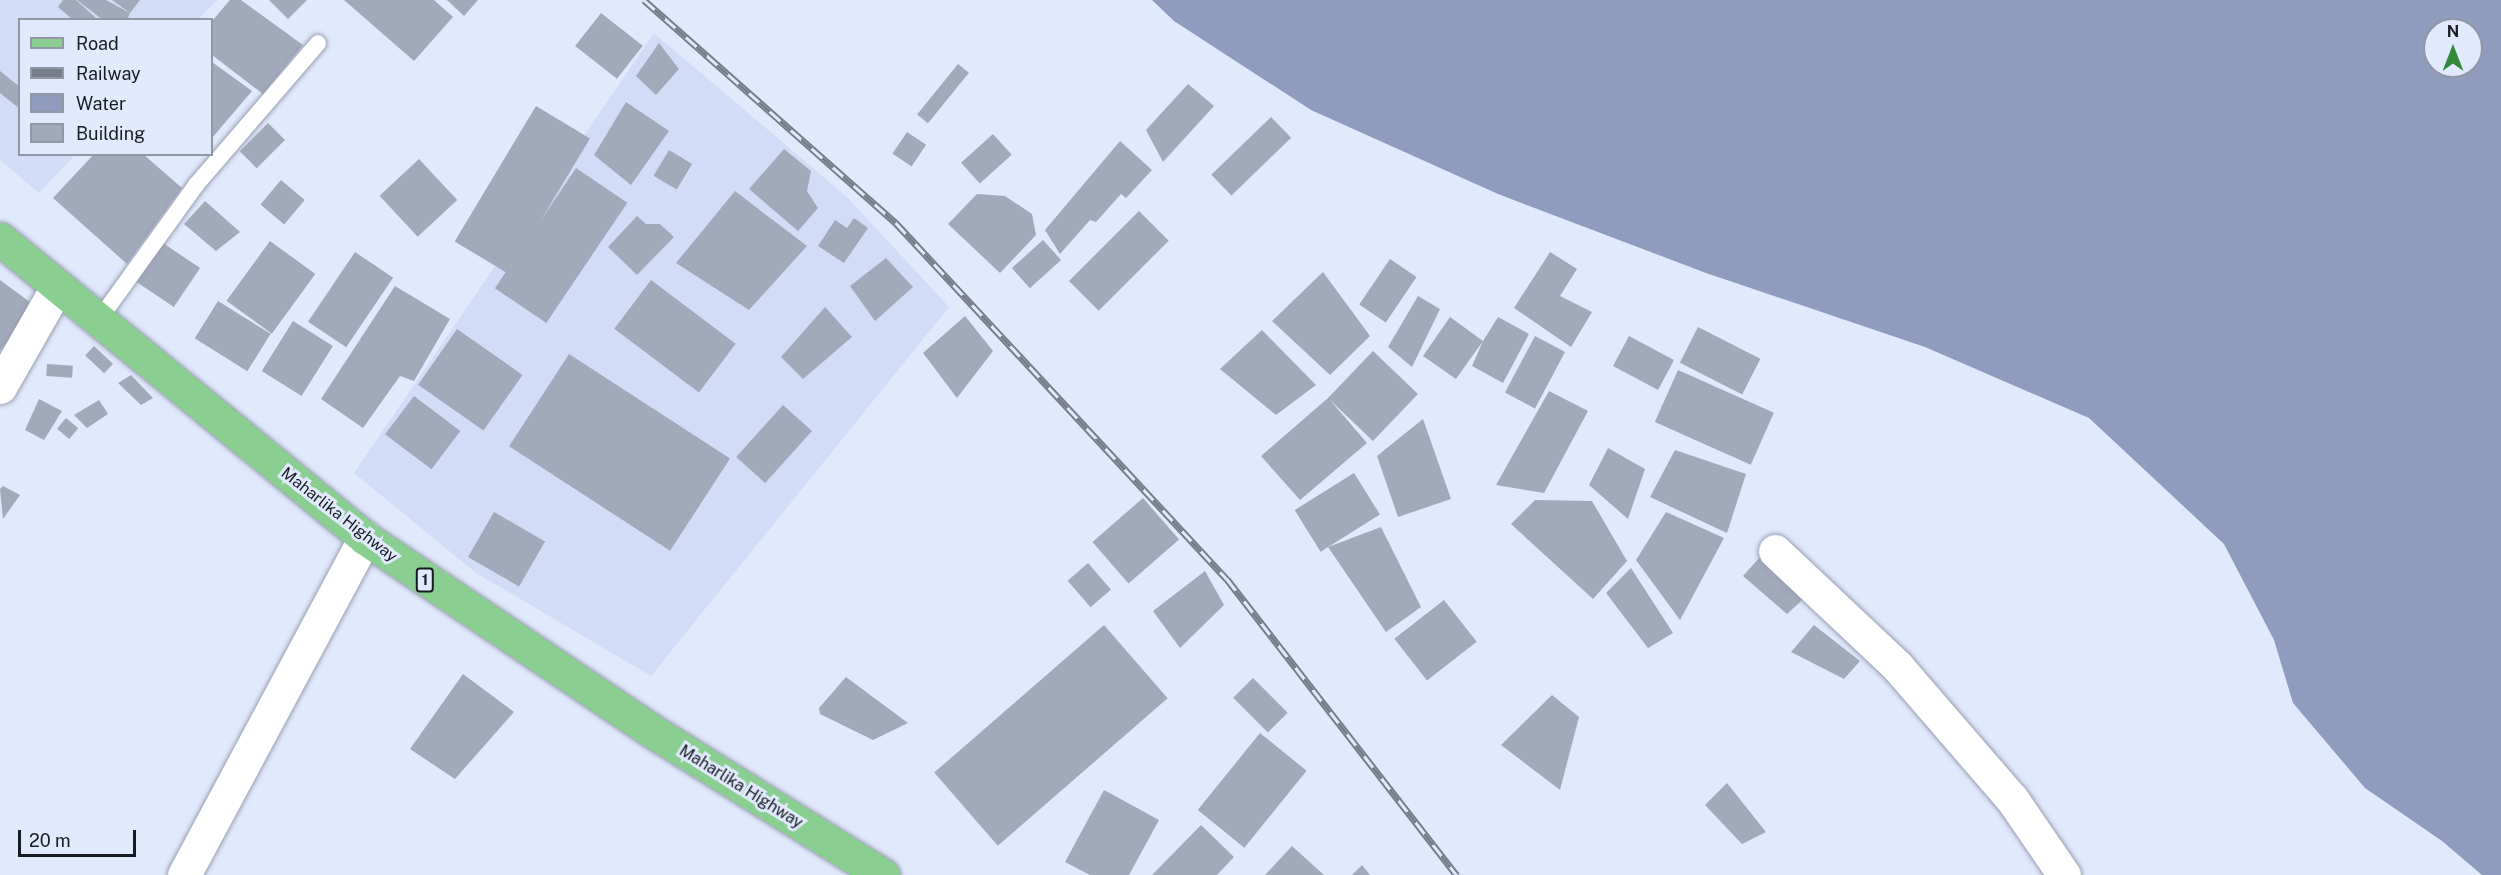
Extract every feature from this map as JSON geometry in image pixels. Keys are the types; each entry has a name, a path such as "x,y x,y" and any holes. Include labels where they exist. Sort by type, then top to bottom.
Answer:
{"main road":[{"name":"Maharlika Highway","path":"0,239 365,538 649,729 883,875"}],"street":[{"path":"0,387 57,287"},
{"path":"184,875 365,538"},
{"path":"1775,551 1897,666 2012,799 2064,875"}],"lane":[{"path":"98,321 196,185 318,43"}],"shaded area":[{"path":"0,0 217,0 200,18 18,18 18,156 74,156 39,193 0,160"},
{"path":"654,33 847,197 949,307 651,676 476,573 354,473"}],"water":[{"path":"1152,0 2501,0 2501,875 2482,875 2442,841 2365,788 2293,703 2274,640 2224,544 2089,418 1925,347 1706,273 1498,194 1311,110 1174,21"}],"building":[{"path":"63,0 76,0 96,18 71,18 58,7"},
{"path":"77,0 106,0 130,13 128,18 100,18"},
{"path":"112,0 140,0 130,13"},
{"path":"230,0 241,0 303,45 263,94 213,56 213,20"},
{"path":"269,0 307,0 288,19"},
{"path":"344,0 434,0 453,17 414,61"},
{"path":"447,0 478,0 464,16"},
{"path":"601,13 643,46 617,79 575,46"},
{"path":"659,43 679,69 656,95 636,76"},
{"path":"213,63 252,91 213,137"},
{"path":"958,64 969,73 928,123 917,115"},
{"path":"0,71 18,85 18,107 0,93"},
{"path":"1188,84 1214,106 1163,162 1146,130"},
{"path":"626,102 669,131 631,185 594,155"},
{"path":"536,106 590,138 509,274 455,241"},
{"path":"1271,117 1291,138 1231,196 1211,175"},
{"path":"268,123 285,140 257,168 240,151"},
{"path":"907,132 926,145 912,166 892,154"},
{"path":"993,134 1012,155 980,184 961,163"},
{"path":"1120,141 1152,170 1126,198 1121,194 1096,222 1090,220 1060,254 1045,230"},
{"path":"784,149 811,171 807,191 818,208 798,231 749,189"},
{"path":"669,150 692,164 677,190 654,176"},
{"path":"92,156 145,156 182,188 127,264 53,198"},
{"path":"419,159 457,200 418,237 380,196"},
{"path":"576,168 627,203 546,323 495,288"},
{"path":"281,180 305,200 284,224 260,205"},
{"path":"735,191 807,246 749,310 676,263"},
{"path":"977,194 1005,196 1032,214 1036,235 1000,273 948,224"},
{"path":"205,201 240,232 216,251 184,224"},
{"path":"1139,211 1169,241 1099,311 1069,281"},
{"path":"637,216 646,224 660,224 674,237 637,275 608,247"},
{"path":"854,218 868,228 844,263 818,246 835,220 847,228"},
{"path":"157,239 200,268 174,307 131,278"},
{"path":"1043,240 1061,260 1030,288 1012,268"},
{"path":"270,241 315,274 272,334 227,301"},
{"path":"355,252 393,278 346,347 308,322"},
{"path":"1550,252 1577,269 1560,296 1592,312 1571,347 1514,308"},
{"path":"886,258 913,287 875,321 850,286"},
{"path":"1390,259 1417,277 1386,322 1359,305"},
{"path":"1323,272 1370,336 1330,375 1272,321"},
{"path":"0,280 38,308 0,351"},
{"path":"651,280 736,344 699,393 614,329"},
{"path":"395,286 450,319 414,381 400,376 363,428 321,399"},
{"path":"1418,296 1440,309 1412,367 1388,347"},
{"path":"218,301 271,334 247,371 195,338"},
{"path":"825,307 852,337 803,379 781,357"},
{"path":"965,316 993,351 957,398 923,353"},
{"path":"1450,317 1483,341 1456,379 1423,356"},
{"path":"1498,317 1529,334 1503,383 1472,366 1483,341"},
{"path":"293,321 333,346 302,396 262,371"},
{"path":"1698,327 1760,359 1742,394 1680,363"},
{"path":"457,329 523,375 484,431 418,385"},
{"path":"1262,330 1316,385 1276,415 1220,369"},
{"path":"1535,336 1565,352 1535,408 1505,393"},
{"path":"1629,336 1674,360 1658,390 1613,366"},
{"path":"94,346 113,364 104,373 85,356"},
{"path":"1373,351 1418,394 1373,441 1330,400 1367,443 1300,500 1261,456 1328,398"},
{"path":"569,354 730,459 670,551 509,446"},
{"path":"47,364 73,366 72,378 46,376"},
{"path":"1678,370 1774,413 1751,465 1655,422"},
{"path":"131,375 153,398 141,405 118,383"},
{"path":"1549,391 1588,411 1544,493 1496,485"},
{"path":"414,396 460,431 431,469 385,434"},
{"path":"39,399 62,411 44,440 25,430"},
{"path":"99,400 108,414 87,428 74,415"},
{"path":"783,405 812,431 765,483 736,457"},
{"path":"66,418 78,428 69,439 57,429"},
{"path":"1423,419 1451,499 1398,517 1377,456"},
{"path":"1608,448 1645,469 1628,519 1589,485"},
{"path":"1675,450 1746,474 1727,533 1650,497"},
{"path":"1354,473 1380,515 1321,552 1295,510"},
{"path":"3,486 20,495 3,519 0,489"},
{"path":"1143,498 1179,540 1129,583 1092,542"},
{"path":"1535,500 1592,501 1627,561 1593,599 1511,524"},
{"path":"494,512 545,542 519,587 468,557"},
{"path":"1666,512 1724,538 1680,620 1636,560"},
{"path":"1381,527 1421,607 1386,632 1328,547"},
{"path":"1769,547 1811,592 1787,614 1743,576"},
{"path":"1088,563 1111,589 1091,607 1068,581"},
{"path":"1631,568 1673,633 1648,648 1606,593"},
{"path":"1205,571 1224,605 1180,648 1153,611"},
{"path":"1444,600 1477,642 1427,681 1394,639"},
{"path":"1104,625 1168,698 998,846 934,773"},
{"path":"1814,625 1860,661 1844,679 1791,652"},
{"path":"463,674 514,712 455,779 410,749"},
{"path":"846,677 908,723 873,740 820,714 819,708"},
{"path":"1253,678 1288,713 1268,732 1233,698"},
{"path":"1552,695 1579,717 1560,790 1501,745"},
{"path":"1260,733 1307,771 1244,848 1198,810"},
{"path":"1727,783 1766,832 1742,844 1705,805"},
{"path":"1104,790 1159,820 1129,875 1090,875 1065,862"},
{"path":"1201,825 1234,857 1217,875 1152,875"},
{"path":"1292,846 1324,875 1265,875"},
{"path":"1362,865 1370,875 1352,875"}],"railway":[{"path":"644,0 896,223 1227,579 1457,875"}]}
